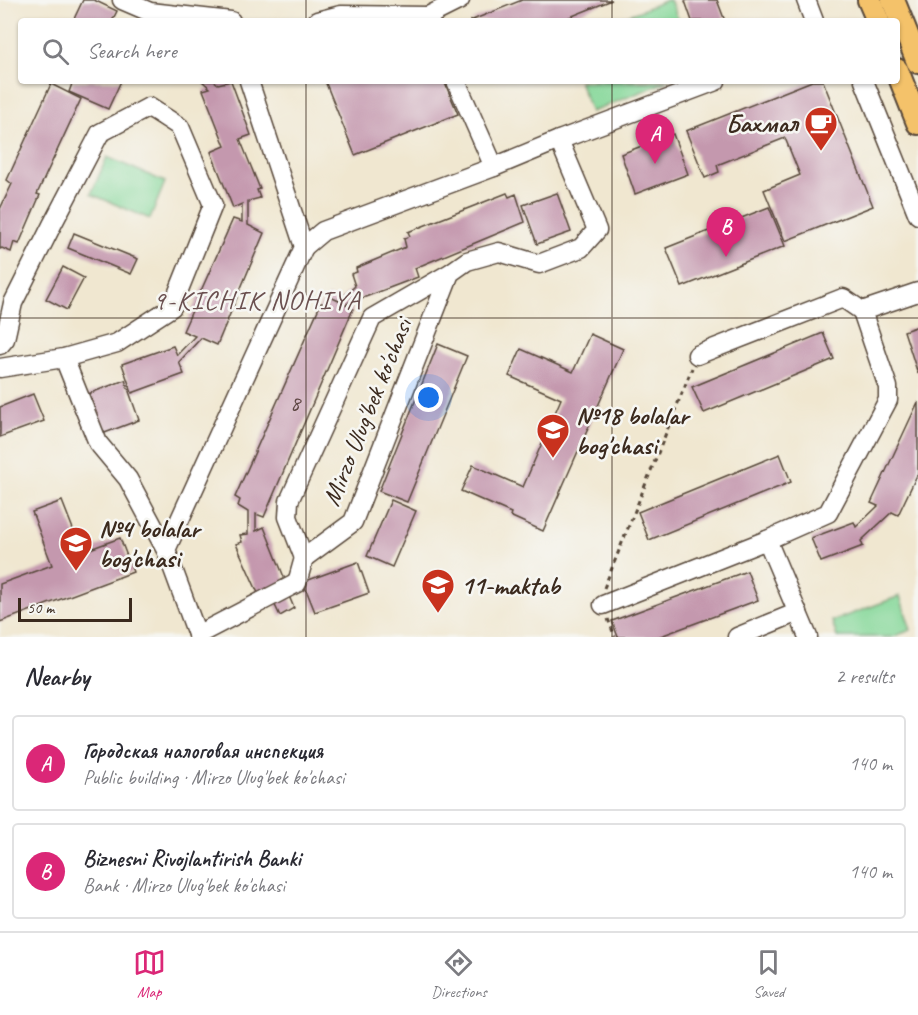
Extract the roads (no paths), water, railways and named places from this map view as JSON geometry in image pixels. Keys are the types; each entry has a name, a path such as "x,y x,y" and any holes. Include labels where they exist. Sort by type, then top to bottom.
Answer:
{"main road":[{"path":"869,0 876,18"},
{"path":"893,0 918,62"},
{"path":"900,78 918,123"}],"street":[{"path":"123,0 215,18"},
{"path":"806,0 813,18"},
{"path":"430,18 454,1"},
{"path":"329,18 341,15 407,18"},
{"path":"250,84 304,247"},
{"path":"457,84 494,167"},
{"path":"166,550 304,247 323,231 708,84"},
{"path":"865,84 918,215"},
{"path":"0,345 4,339 13,303 100,133 149,107 180,127 213,205 172,307 117,343 64,358 0,368"},
{"name":"Mirzo Ulug'bek ko'chasi","path":"450,273 353,522 304,558 288,518 289,501 372,318 467,261 499,252 539,264 581,248 597,230 559,140"},
{"path":"862,311 918,292"},
{"path":"603,605 767,540 828,513 888,400 888,387 862,311 843,298 697,356"},
{"path":"64,358 98,443 128,480 166,550 198,636 297,583 304,558"},
{"path":"767,540 808,637"},
{"path":"737,637 798,612"}],"place":[{"name":"Бахмал","path":"821,152"},
{"name":"Городская налоговая инспекция","path":"655,164"},
{"name":"Biznesni Rivojlantirish Banki","path":"726,257"},
{"name":"№18 bolalar bog'chasi","path":"553,459"},
{"name":"№4 bolalar bog'chasi","path":"76,572"},
{"name":"11-maktab","path":"438,614"}],"district":[{"name":"9-KICHIK NOHIYA","path":"257,300"}]}
